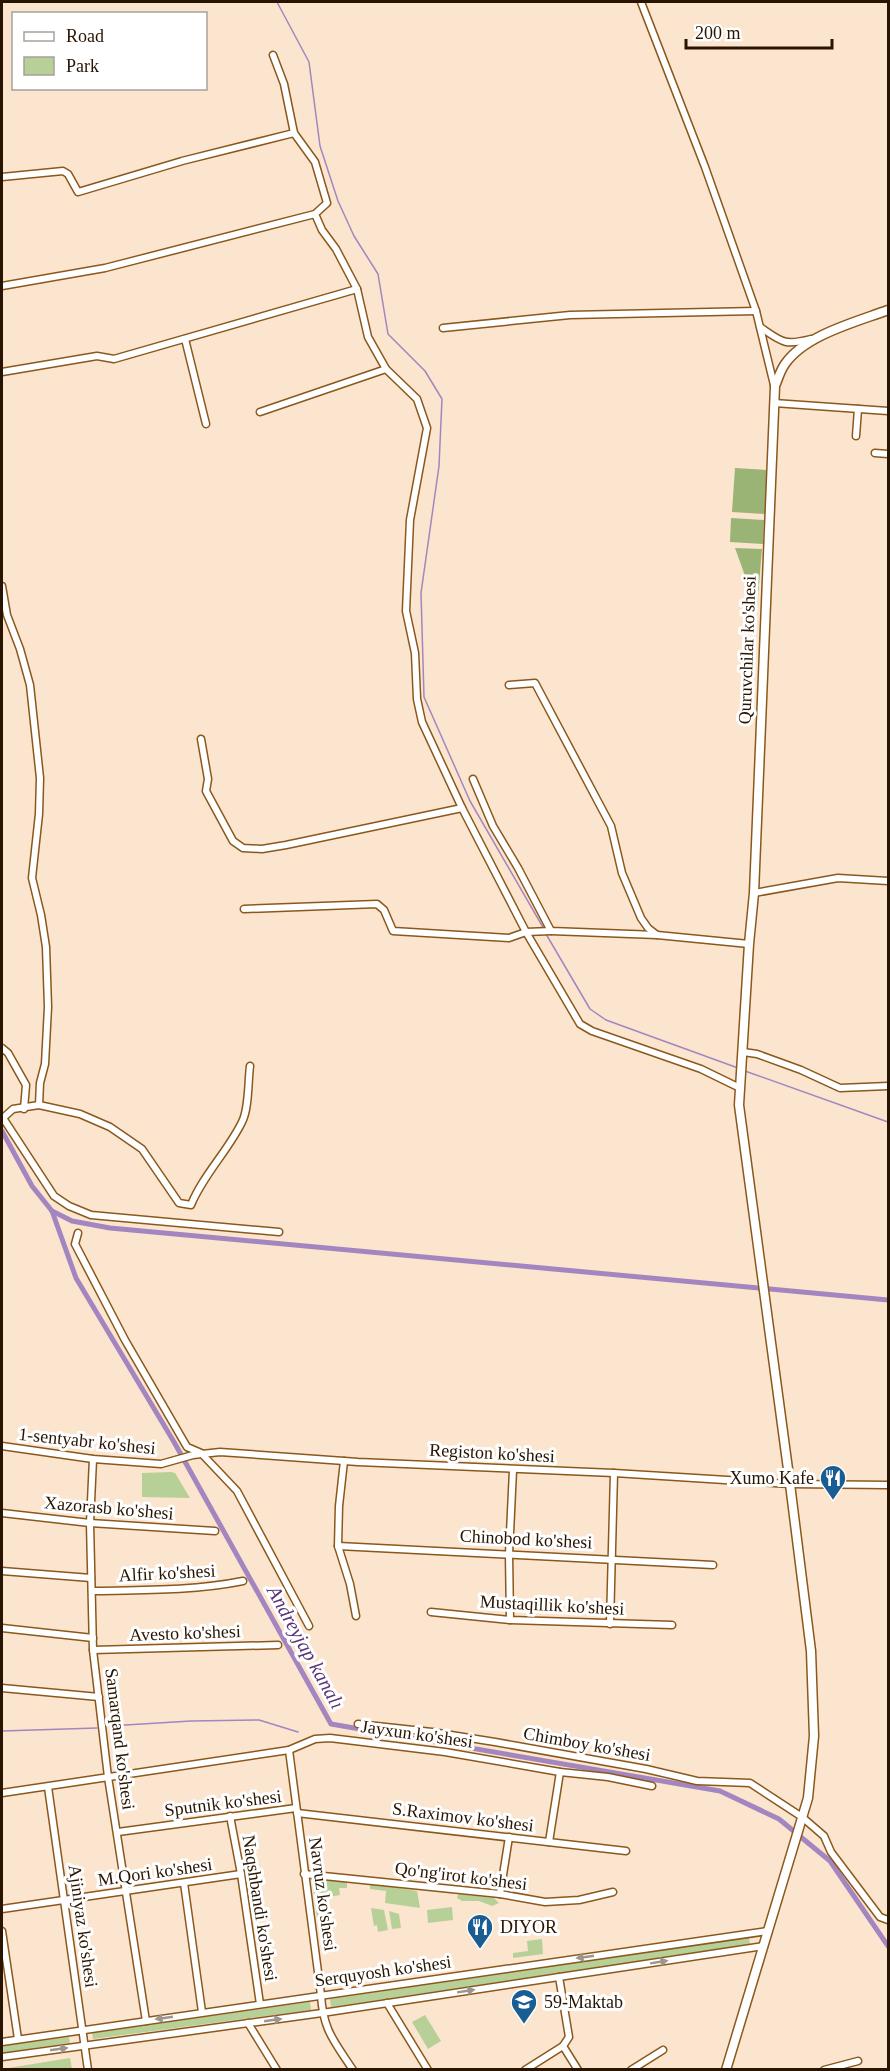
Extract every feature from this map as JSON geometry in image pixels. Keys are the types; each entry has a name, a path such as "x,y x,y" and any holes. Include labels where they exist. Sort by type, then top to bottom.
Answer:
{"main road":[{"name":"Quruvchilar ko'shesi","path":"726,2070 808,1798 814,1736 811,1651 739,1106 754,893 775,386 785,363 817,337 888,310"}],"street":[{"path":"640,2 705,167 756,311 775,386"},
{"path":"2,286 105,268 315,214 327,203 315,162 294,133 284,84 273,55"},
{"path":"2,177 63,171 68,174 78,192 182,161 294,133"},
{"path":"315,214 357,289 368,337 386,369 417,399 427,428 410,520 406,610 415,653 417,699 422,722 462,808 526,932 580,1024 592,1031 740,1084"},
{"path":"2,372 97,356 114,359 357,289"},
{"path":"443,328 570,315 756,311"},
{"path":"759,327 792,344 817,337"},
{"path":"185,339 206,424"},
{"path":"260,412 386,369"},
{"path":"774,402 888,411"},
{"path":"856,436 858,409"},
{"path":"875,453 888,454"},
{"path":"2,586 7,615 30,685 40,778 39,814 32,878 46,947 48,1006 45,1064 40,1083 39,1105"},
{"path":"509,686 536,683 611,826 622,873 641,918 657,935"},
{"path":"201,739 208,779 206,790 233,841 243,848 262,849 286,845 462,808"},
{"path":"473,779 492,826 518,868 551,932"},
{"path":"754,893 838,878 888,881"},
{"path":"244,909 377,904 384,910 393,931 509,938 526,932 657,935 749,944"},
{"path":"2,1048 8,1053 27,1085 24,1108"},
{"path":"742,1054 757,1054 801,1070 840,1088 888,1086"},
{"path":"250,1066 244,1120 196,1191 191,1204 179,1203 142,1149 110,1127 80,1114 39,1105 13,1109 3,1118 44,1184 54,1196 69,1206 91,1215 279,1232"},
{"path":"78,1233 75,1244 125,1340 187,1447 201,1453 237,1491 309,1626"},
{"name":"1-sentyabr ko'shesi","path":"2,1446 93,1459 161,1464 193,1455"},
{"name":"Registon ko'shesi","path":"193,1455 220,1452 344,1461 614,1473 790,1484 888,1485"},
{"name":"Samarqand ko'shesi","path":"93,1459 90,1523 93,1650 108,1777 146,2021"},
{"path":"344,1461 339,1506 338,1546 350,1584 356,1616"},
{"path":"510,1620 509,1554 513,1470"},
{"path":"610,1624 614,1473"},
{"name":"Xazorasb ko'shesi","path":"2,1513 90,1523 215,1531"},
{"name":"Chinobod ko'shesi","path":"338,1546 613,1558 713,1565"},
{"path":"2,1571 91,1578"},
{"name":"Alfir ko'shesi","path":"92,1591 180,1590 243,1581"},
{"name":"Mustaqillik ko'shesi","path":"431,1612 510,1620 672,1625"},
{"path":"2,1628 93,1638"},
{"name":"Avesto ko'shesi","path":"93,1650 278,1645"},
{"path":"2,1688 99,1697"},
{"name":"Chimboy ko'shesi","path":"358,1724 432,1732 646,1769 697,1781 750,1783 802,1817 824,1836 831,1852 880,1917 888,1920"},
{"name":"Jayxun ko'shesi","path":"2,1793 289,1750 315,1739 330,1738 445,1752 652,1786"},
{"name":"Navruz ko'shesi","path":"289,1750 322,2013 326,2027 353,2070"},
{"path":"549,1842 560,1772"},
{"name":"Ajiniyaz ko'shesi","path":"48,1787 88,2070"},
{"name":"Sputnik ko'shesi","path":"118,1832 230,1816 296,1811"},
{"name":"S.Raximov ko'shesi","path":"296,1811 626,1851"},
{"name":"Naqshbandi ko'shesi","path":"230,1816 260,2004"},
{"path":"500,1894 509,1837"},
{"name":"M.Qori ko'shesi","path":"2,1909 241,1874"},
{"name":"Qo'ng'irot ko'shesi","path":"304,1874 500,1894 545,1902 579,1900 613,1892"},
{"path":"184,1883 202,2012"},
{"path":"2,1931 18,2039"},
{"name":"Serquyosh ko'shesi","path":"2,2042 768,1931"},
{"name":"Serquyosh ko'shesi","path":"2,2057 322,2013 764,1946"},
{"path":"525,2070 563,2046 569,2037 560,1977"},
{"path":"387,2003 429,2070"},
{"path":"248,2023 276,2070"},
{"path":"563,2046 579,2070"},
{"path":"631,2070 663,2050"},
{"path":"824,2070 858,2061"}],"green space":[{"path":"735,468 768,470 765,514 732,512"},
{"path":"731,518 764,520 763,544 730,542"},
{"path":"735,548 762,549 757,609"},
{"path":"142,1473 175,1473 190,1498 142,1497"},
{"path":"312,1879 347,1881 347,1888 339,1888 340,1895 323,1898 326,1916 317,1918"},
{"path":"370,1883 417,1891 420,1908 385,1903 386,1891 370,1889"},
{"path":"458,1894 494,1898 499,1903 492,1906 479,1901 462,1901 457,1898"},
{"path":"452,1907 453,1920 428,1923 427,1910"},
{"path":"371,1908 384,1910 388,1930 378,1932 377,1925 374,1926"},
{"path":"389,1911 399,1914 401,1928 392,1929"},
{"path":"749,1937 750,1945 331,2007 330,1999"},
{"path":"542,1939 543,1954 513,1958 513,1953 528,1951 527,1941"},
{"path":"310,2002 311,2010 93,2039 92,2033"},
{"path":"425,2015 441,2041 428,2049 412,2022"},
{"path":"69,2037 70,2043 2,2053 2,2046"},
{"path":"70,2058 72,2069 2,2069"}],"waterway":[{"path":"277,2 309,62 320,146 338,201 354,236 378,274 388,334 425,371 442,399 439,466 421,593 424,697 470,801 544,929"},
{"path":"546,934 590,1009 606,1020 738,1068"},
{"path":"745,1071 888,1122"},
{"name":"Andreyjap kanalı","path":"2,1131 32,1186 52,1211 76,1278 174,1442 331,1724 720,1791 779,1819 830,1861 888,1946"},
{"path":"52,1211 72,1221 110,1228 888,1300"},
{"path":"109,1726 259,1720 298,1732"},
{"path":"2,1731 97,1728"}],"place":[{"name":"Xumo Kafe","path":"833,1501"},
{"name":"DIYOR","path":"480,1950"},
{"name":"59-Maktab","path":"524,2025"}]}
